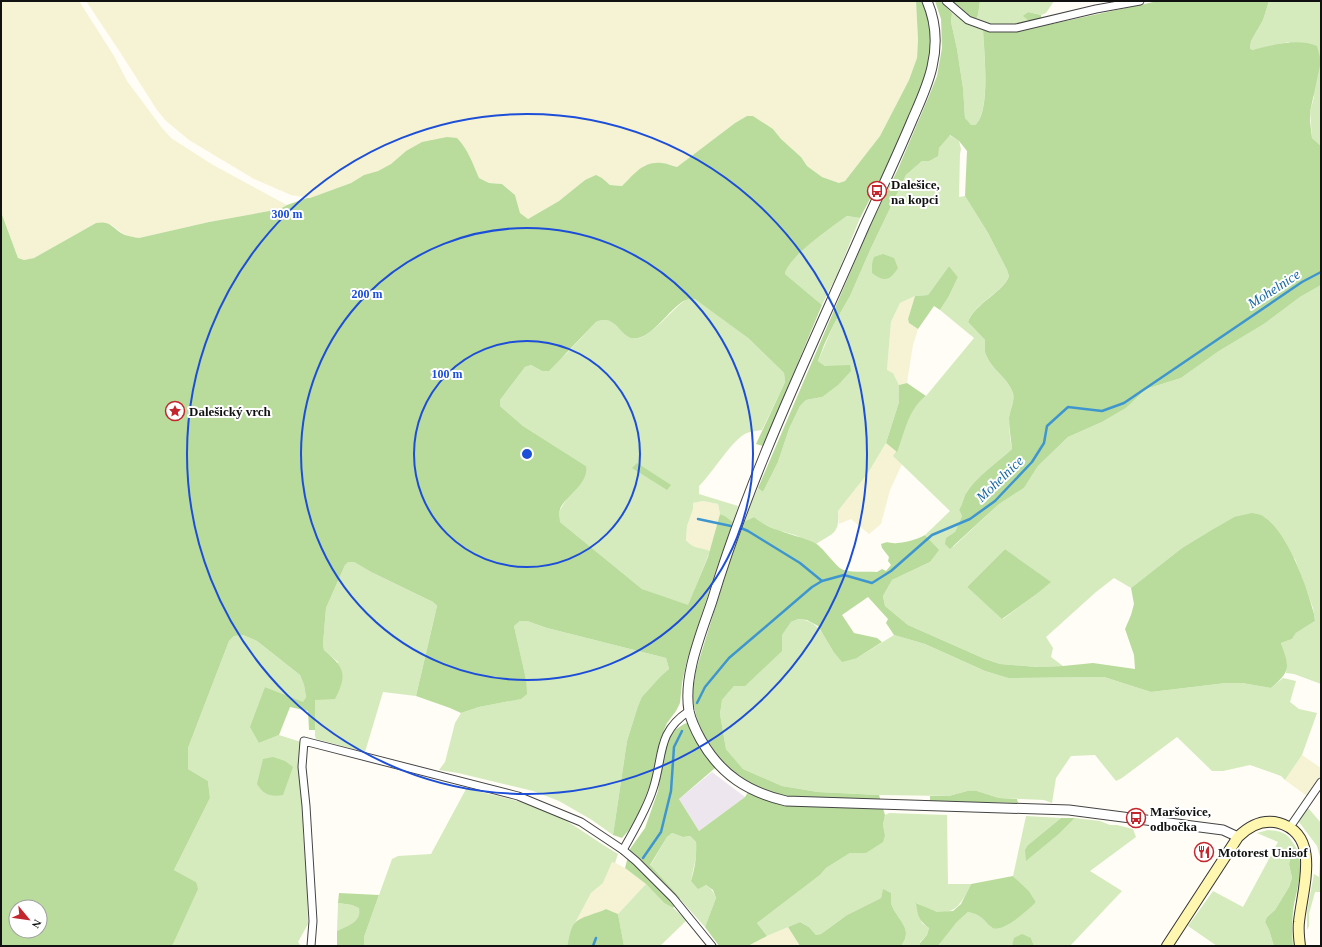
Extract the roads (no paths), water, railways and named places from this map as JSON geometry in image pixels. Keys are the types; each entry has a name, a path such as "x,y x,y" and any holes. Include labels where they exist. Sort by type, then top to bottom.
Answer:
{"main road":[{"path":"1167,946 1238,837 1246,829 1263,822 1272,821 1286,825 1297,834 1302,841 1308,859 1308,870 1298,922 1300,946"}],"street":[{"path":"927,1 930,8 935,36 934,54 929,78 895,162 872,209 764,456 740,517 694,657 688,692 689,711 694,726 705,747 717,764 738,782 756,791 786,801 1069,810 1223,830 1238,837"},
{"path":"946,1 968,20 990,28 1016,28 1140,1"},
{"path":"623,850 642,817 653,789 664,739 678,718 689,711"},
{"path":"311,946 312,921 306,806 302,767 304,741 518,796 581,822 623,850 673,898 712,946"},
{"path":"1290,828 1321,782"}],"waterway":[{"name":"Mohelnice","path":"697,703 705,687 729,658 812,587 822,581 844,575 872,583 891,571 932,535 970,519 995,501 1032,462 1044,443 1047,426 1068,407 1102,411 1124,403 1302,282 1321,272"},
{"path":"698,519 731,526"},
{"path":"741,528 800,563 822,581"},
{"name":"Mohelnice","path":"643,858 661,832 671,791 674,747 682,731"},
{"name":"Mohelnice","path":"593,946 596,938"}],"place":[{"name":"Dalešice, na kopci","path":"877,191"},
{"name":"Dalešický vrch","path":"175,411"},
{"name":"Maršovice, odbočka","path":"1136,818"},
{"name":"Motorest Unisof","path":"1204,852"}]}
